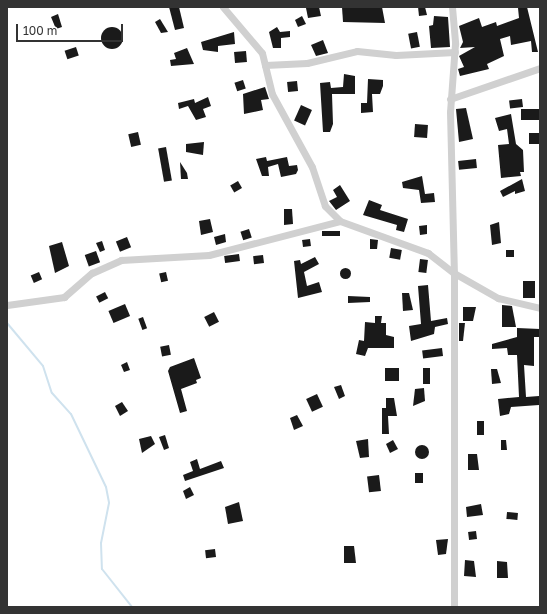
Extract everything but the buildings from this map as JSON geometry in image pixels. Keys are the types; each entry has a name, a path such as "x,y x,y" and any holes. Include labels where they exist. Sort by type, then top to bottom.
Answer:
{"street":[{"path":"223,7 262,53 270,89 312,167 325,206 340,220 428,253 454,273 498,298 540,308"},
{"path":"452,7 455,52 450,99 454,273 454,607"},
{"path":"265,65 307,63 357,50 396,55 455,52"},
{"path":"450,99 540,68"},
{"path":"7,306 64,297 92,273 121,260 209,255 340,220"}],"waterway":[{"path":"7,323 43,366 52,393 71,414 106,487 109,503 101,543 102,569 132,607"}]}
